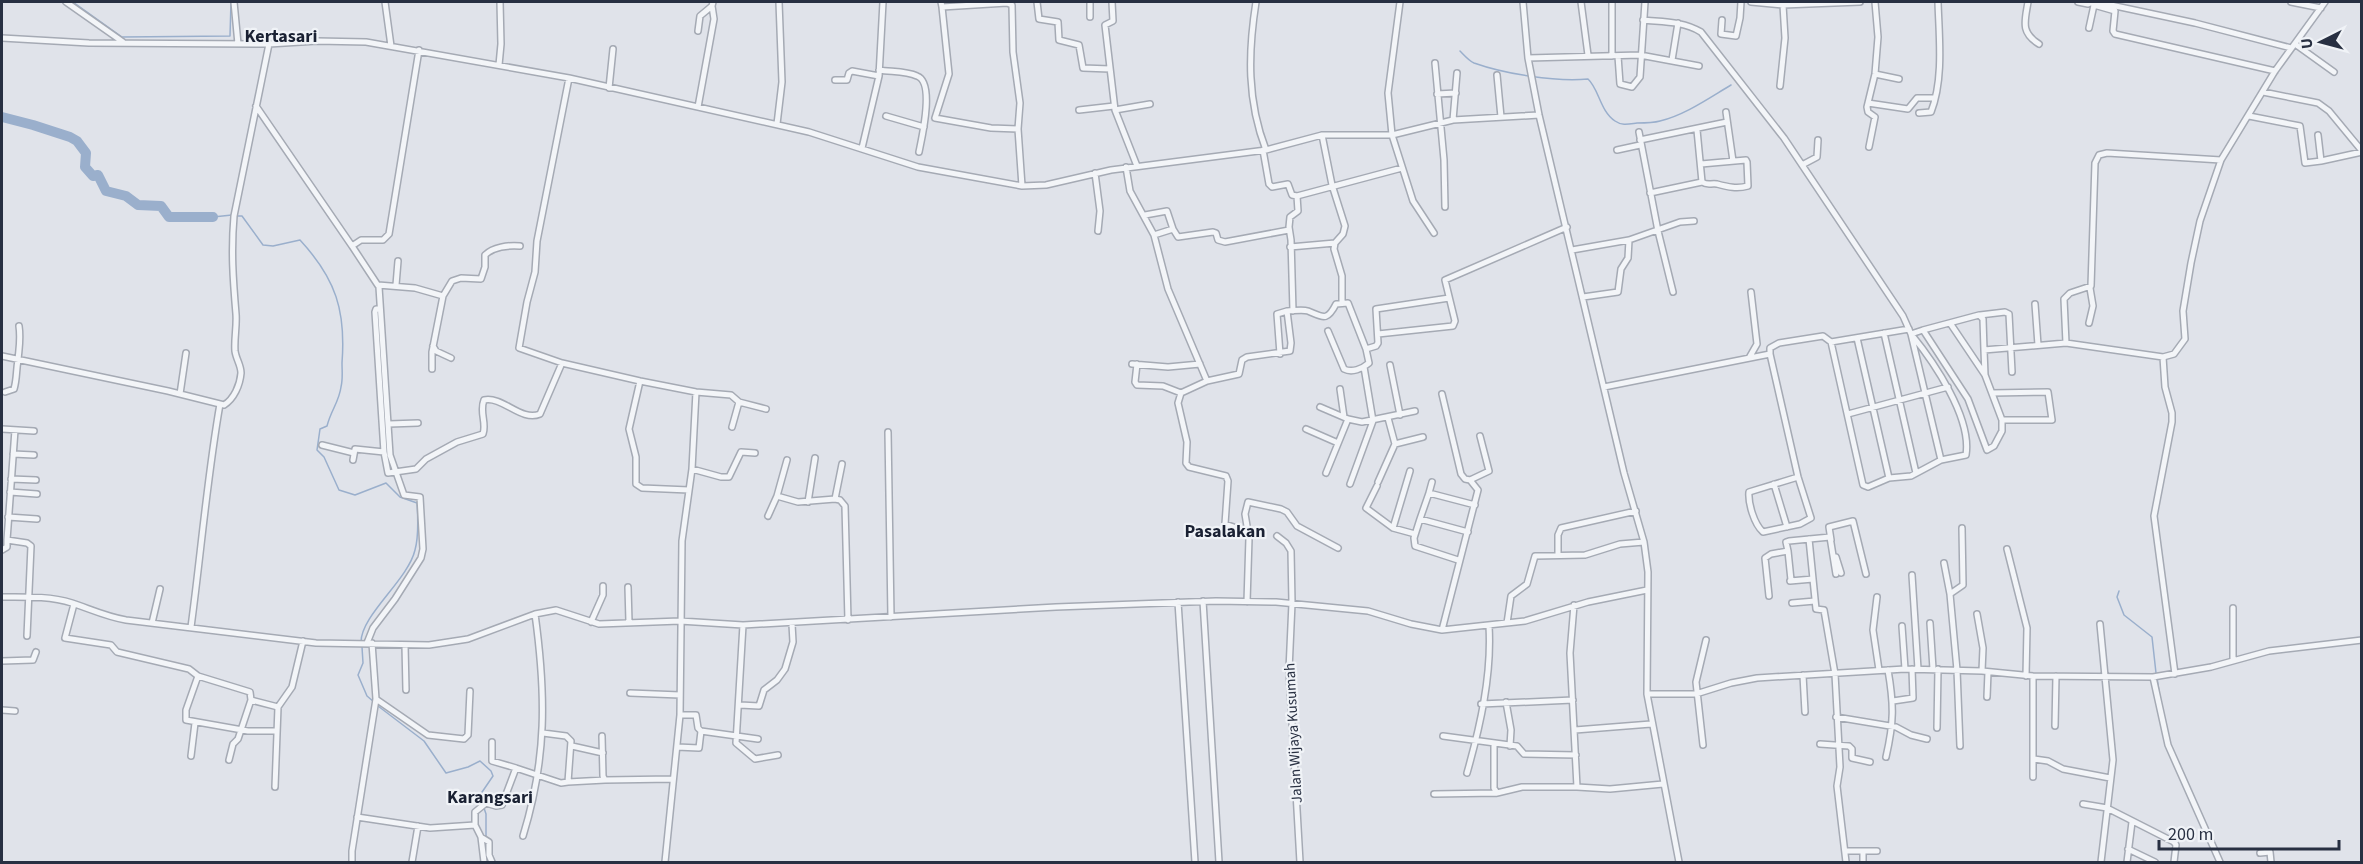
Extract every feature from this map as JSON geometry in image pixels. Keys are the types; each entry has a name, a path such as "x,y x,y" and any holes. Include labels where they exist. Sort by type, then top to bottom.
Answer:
{"street":[{"path":"66,2 123,42"},
{"path":"234,2 238,44"},
{"path":"385,2 390,46"},
{"path":"499,65 500,2"},
{"path":"777,124 782,82 779,2"},
{"path":"862,148 879,73 883,2"},
{"path":"1037,2 1039,19 1058,22 1059,40 1079,45 1083,68 1110,69"},
{"path":"1112,2 1113,21 1104,26 1115,108 1137,166"},
{"path":"1256,2 1250,38 1249,65 1258,131 1264,150 1269,184 1272,187 1288,184 1292,195 1297,196 1402,168"},
{"path":"1400,2 1388,93 1392,135 1413,201 1434,233"},
{"path":"1523,2 1528,58 1539,115 1624,473 1644,542 1647,560 1647,694 1679,862"},
{"path":"1581,2 1588,55"},
{"path":"1612,2 1618,81 1622,86 1630,88 1640,76 1645,2"},
{"path":"1722,20 1721,34 1736,36 1741,2"},
{"path":"1752,2 1784,5 1860,2"},
{"path":"1869,147 1875,117 1868,112 1868,103 1875,74 1878,37 1875,2"},
{"path":"1919,113 1931,112 1935,98 1939,37 1938,2"},
{"path":"2028,2 2025,30 2030,39 2038,44"},
{"path":"2078,2 2094,3 2194,23 2293,46 2334,72"},
{"path":"2291,2 2321,8"},
{"path":"1984,350 2066,343 2163,357 2174,354 2185,339 2183,311 2191,263 2200,221 2221,160 2275,71 2325,2"},
{"path":"1018,129 991,128 935,118 949,74 941,4 1007,3 1011,5 1013,52 1020,103 1018,129 1022,186"},
{"path":"2089,28 2094,3"},
{"path":"2094,3 2115,11 2113,31 2115,34 2275,71"},
{"path":"698,107 714,19 713,4"},
{"path":"698,31 700,16 713,4"},
{"path":"1780,86 1785,48 1784,5"},
{"path":"1088,6 1090,17"},
{"path":"1643,20 1691,26 1709,41 1805,163 1892,297 1948,387 1957,407 1967,452 1964,456 1941,460 1916,473 1889,478 1869,487 1863,485 1831,342 1823,336 1779,344 1770,348 1770,354 1798,477 1811,518 1787,527 1763,532 1758,527 1749,492 1798,477"},
{"path":"1672,60 1678,23"},
{"path":"2,38 89,44 123,42 269,44 347,41 419,50 569,78 777,124 862,148 918,167 1022,186 1046,184 1126,167 1264,150 1322,135 1392,135 1453,120 1539,115"},
{"path":"2,356 224,405 229,402 236,393 241,375 236,351 236,315 231,270 235,214 269,44"},
{"path":"609,88 613,49"},
{"path":"352,246 361,240 383,240 389,234 419,50"},
{"path":"1528,58 1640,55 1699,66"},
{"path":"1435,63 1444,160 1445,207"},
{"path":"835,80 847,80 852,70 920,77 927,99 919,152"},
{"path":"1453,120 1457,73"},
{"path":"1875,74 1899,78"},
{"path":"1497,75 1501,117"},
{"path":"569,78 537,241 535,272 518,345 520,349 562,363 640,381 696,392 731,395 739,402 766,409"},
{"path":"2249,116 2301,126 2304,162 2361,152 2329,111 2318,103 2263,92"},
{"path":"1437,94 1456,93"},
{"path":"1868,103 1908,109 1917,98 1935,98"},
{"path":"1079,110 1150,104"},
{"path":"256,106 378,285 386,428 392,461 404,495 420,497 422,558 365,643 376,699 352,862"},
{"path":"1726,112 1733,161"},
{"path":"886,116 924,127"},
{"path":"1617,150 1640,142 1727,122"},
{"path":"1697,130 1702,182"},
{"path":"1639,132 1658,231 1673,292"},
{"path":"1322,135 1332,185 1345,230 1335,243 1334,251 1342,276 1342,303"},
{"path":"2318,135 2320,161"},
{"path":"1805,163 1817,156 1818,140"},
{"path":"2090,323 2093,306 2090,288 2096,163 2099,155 2107,153 2151,158 2221,160"},
{"path":"1650,193 1702,182 1706,185 1718,184 1727,188 1747,187 1748,162 1746,160 1701,164"},
{"path":"1126,167 1130,191 1154,235 1168,289 1207,381"},
{"path":"1095,172 1100,211 1098,231"},
{"path":"1200,364 1168,367 1135,364 1135,383 1137,386 1164,386 1181,393 1207,381 1239,374 1242,360 1247,357 1290,351 1289,230 1290,217 1298,211 1297,196"},
{"path":"1145,215 1167,212 1178,237 1213,232 1216,233 1218,240 1225,242 1289,230"},
{"path":"1572,250 1629,240 1680,222 1694,221"},
{"path":"1378,334 1453,326 1455,318 1445,280 1567,227"},
{"path":"1154,235 1173,229"},
{"path":"1583,297 1618,291 1621,268 1628,258 1629,240"},
{"path":"1290,247 1335,243"},
{"path":"432,369 433,346 443,296 450,282 481,279 484,255 508,247 520,246"},
{"path":"396,285 398,261"},
{"path":"378,285 396,285 443,296"},
{"path":"2066,343 2064,299 2070,293 2090,288"},
{"path":"1749,358 1756,347 1757,340 1751,292"},
{"path":"1366,349 1376,346 1378,334 1376,309 1449,298"},
{"path":"1280,354 1278,312 1306,310 1314,316 1322,317 1329,314 1336,304 1342,303 1350,305 1366,349 1369,360 1364,367 1351,371 1344,369 1328,331"},
{"path":"2035,304 2038,345"},
{"path":"1831,342 1884,333 1912,332 1980,315 2008,312 2012,372"},
{"path":"1980,315 1983,320 1985,375"},
{"path":"1923,330 1968,399 1987,450 1994,446 2002,431 2002,420 1985,375 1950,324"},
{"path":"5,392 14,389 18,376 21,349 19,326"},
{"path":"1912,332 1941,460"},
{"path":"1884,333 1916,473"},
{"path":"1857,338 1889,478"},
{"path":"433,346 436,351 451,358"},
{"path":"180,394 186,353"},
{"path":"1604,387 1770,354"},
{"path":"2163,357 2165,387 2172,413 2169,443 2154,516 2175,674"},
{"path":"386,428 384,452 388,473 398,473 419,467 426,459 457,442 483,434 484,424 481,411 484,400 492,400 527,415 540,414 562,363"},
{"path":"1390,364 1400,415"},
{"path":"1350,484 1373,421 1364,367"},
{"path":"640,381 629,429 636,457 636,484 642,488 688,490"},
{"path":"1848,414 1926,395 1948,387"},
{"path":"1326,473 1346,418 1340,388"},
{"path":"664,862 680,715 682,541 692,469 696,392"},
{"path":"1992,393 2048,392 2052,420 2002,420"},
{"path":"1181,393 1178,403 1187,442 1186,463 1189,467 1226,476 1228,481 1225,524 1248,532"},
{"path":"1442,394 1464,479 1470,480 1489,471 1480,436"},
{"path":"732,427 739,402"},
{"path":"191,627 209,490 212,448 220,404"},
{"path":"1320,407 1362,422 1415,411"},
{"path":"1388,418 1395,444 1366,508 1393,528 1415,534"},
{"path":"386,428 418,423"},
{"path":"2,429 34,431"},
{"path":"1306,429 1338,443"},
{"path":"2,550 7,547 15,430"},
{"path":"888,432 891,617"},
{"path":"1395,444 1423,438"},
{"path":"322,445 354,453"},
{"path":"353,460 355,449 384,452"},
{"path":"692,469 729,477 741,452 755,453"},
{"path":"13,454 34,455"},
{"path":"808,502 815,458"},
{"path":"768,516 777,496 787,460"},
{"path":"835,499 842,464"},
{"path":"1393,528 1410,471"},
{"path":"11,480 36,480"},
{"path":"1442,630 1458,560 1468,532 1478,490 1470,480"},
{"path":"1432,482 1415,534 1414,544 1418,548 1458,560"},
{"path":"1774,484 1787,527"},
{"path":"10,492 37,494"},
{"path":"1428,493 1475,505"},
{"path":"777,496 791,501 835,499 843,502 847,520 848,620"},
{"path":"1247,602 1248,532 1245,514 1249,502 1287,512 1297,526 1338,548"},
{"path":"2,510 9,514 37,519"},
{"path":"1558,555 1558,535 1561,528 1636,511"},
{"path":"1420,519 1468,532"},
{"path":"1838,574 1829,527 1853,521 1866,574"},
{"path":"1950,594 1963,585 1962,528"},
{"name":"Jalan Wijaya Kusumah","path":"1277,536 1291,549 1292,603 1289,670 1300,862"},
{"path":"1813,579 1790,581 1786,542 1830,537"},
{"path":"1809,539 1816,609 1824,610 1835,674 1837,745 1840,767 1838,791 1846,862"},
{"path":"7,540 27,543 31,546 27,636"},
{"path":"1507,623 1511,596 1527,584 1534,557 1585,555 1620,544 1644,542"},
{"path":"2007,549 2027,628 2026,676"},
{"path":"1769,596 1765,558 1771,554 1788,551"},
{"path":"1944,564 1950,594 1957,670 1960,746"},
{"path":"1893,701 1913,698 1912,574"},
{"path":"591,622 603,595 603,586"},
{"path":"628,587 628,622"},
{"path":"152,623 160,589"},
{"path":"2,597 29,596 74,604 112,618 303,641 429,645 468,639 535,614 556,610 566,611 591,622 680,621 743,625 1178,602 1292,603 1368,611 1411,624 1442,630 1536,619 1574,605 1647,590"},
{"path":"1877,597 1873,630 1878,670"},
{"path":"1792,603 1815,601"},
{"path":"1178,602 1195,862"},
{"path":"1203,602 1219,862"},
{"path":"74,604 65,638 113,646 117,652 189,669 198,676 250,692 251,700 238,740 233,743 229,760"},
{"path":"1574,605 1570,653 1577,787"},
{"path":"2233,608 2233,660"},
{"path":"523,836 539,775 543,733 542,676 535,614"},
{"path":"1977,614 1988,697"},
{"path":"1930,623 1935,669 1937,728"},
{"path":"740,705 759,706 764,690 783,673 792,644 792,624"},
{"path":"2100,624 2113,760 2101,862"},
{"path":"743,625 736,743 754,759 778,755"},
{"path":"1467,773 1491,653 1489,626"},
{"path":"1902,626 1912,669"},
{"path":"1703,745 1696,693 1697,672 1706,640"},
{"path":"1647,694 1696,693 1757,678 1878,670 1935,669 2026,676 2156,676 2211,667 2269,651 2361,640"},
{"path":"275,788 278,707 296,676 303,641"},
{"path":"405,645 406,690"},
{"path":"2,661 33,660 36,652"},
{"path":"1886,757 1893,726 1893,701 1888,670"},
{"path":"1803,675 1805,712"},
{"path":"198,676 184,717 186,720 241,731 276,731"},
{"path":"2033,676 2033,777"},
{"path":"2055,726 2056,676"},
{"path":"2156,676 2168,745 2220,862"},
{"path":"376,699 428,735 464,739 468,735 470,691"},
{"path":"630,693 680,695"},
{"path":"251,700 278,707"},
{"path":"1481,704 1573,700"},
{"path":"1506,702 1511,730 1510,746"},
{"path":"2,710 15,711"},
{"path":"680,715 696,715 697,726 701,731 758,739"},
{"path":"1836,717 1893,726 1911,735 1927,739"},
{"path":"191,756 195,723"},
{"path":"1575,730 1651,724"},
{"path":"677,747 699,748 701,731"},
{"path":"543,733 566,736 572,746 568,782"},
{"path":"602,736 605,780"},
{"path":"1443,736 1519,747 1520,752 1524,754 1576,755"},
{"path":"492,742 492,761 561,783 673,779"},
{"path":"1494,744 1494,788 1497,793"},
{"path":"1820,744 1852,747 1851,755 1854,759 1870,762"},
{"path":"572,746 603,753"},
{"path":"2034,759 2048,761 2063,769 2110,778"},
{"path":"487,861 489,842 475,825 474,814 477,808 486,803 498,806 516,768"},
{"path":"1434,794 1497,793 1522,787 1610,789 1664,784"},
{"path":"2083,804 2107,808 2176,843 2174,862"},
{"path":"357,816 436,828 475,825"},
{"path":"2127,862 2132,822"},
{"path":"412,862 418,826"},
{"path":"2128,849 2155,862"},
{"path":"1845,851 1877,851"},
{"path":"1863,851 1863,862"},
{"path":"2260,853 2270,852 2271,862"}],"waterway":[{"path":"73,2 122,37 230,36 231,2"},
{"path":"1460,51 1474,63 1500,71 1546,78 1588,79 1595,88 1606,112 1615,121 1623,124 1652,123 1679,115 1731,85"},
{"path":"2,117 33,125 77,141 86,153 85,167 93,176 98,175 106,191 126,196 138,205 161,206 169,217 213,217"},
{"path":"213,217 232,215"},
{"path":"236,216 242,216 263,245 273,246 300,240 322,268 336,297 342,327 342,381 339,397 327,426 320,429 317,450 324,457 339,490 355,495 386,483 400,497 417,503 417,539 411,561 368,620 361,642"},
{"path":"2119,591 2117,597 2124,615 2152,637 2156,673"},
{"path":"362,647 363,663 358,675 367,696 374,702"},
{"path":"2157,678 2159,691"},
{"path":"378,706 424,741 446,773 480,761 491,771 493,776 478,798 482,804"},
{"path":"2178,762 2219,853"},
{"path":"484,808 486,839"}],"district":[{"name":"Kertasari","path":"281,36"},
{"name":"Pasalakan","path":"1225,531"},
{"name":"Karangsari","path":"490,797"}]}
